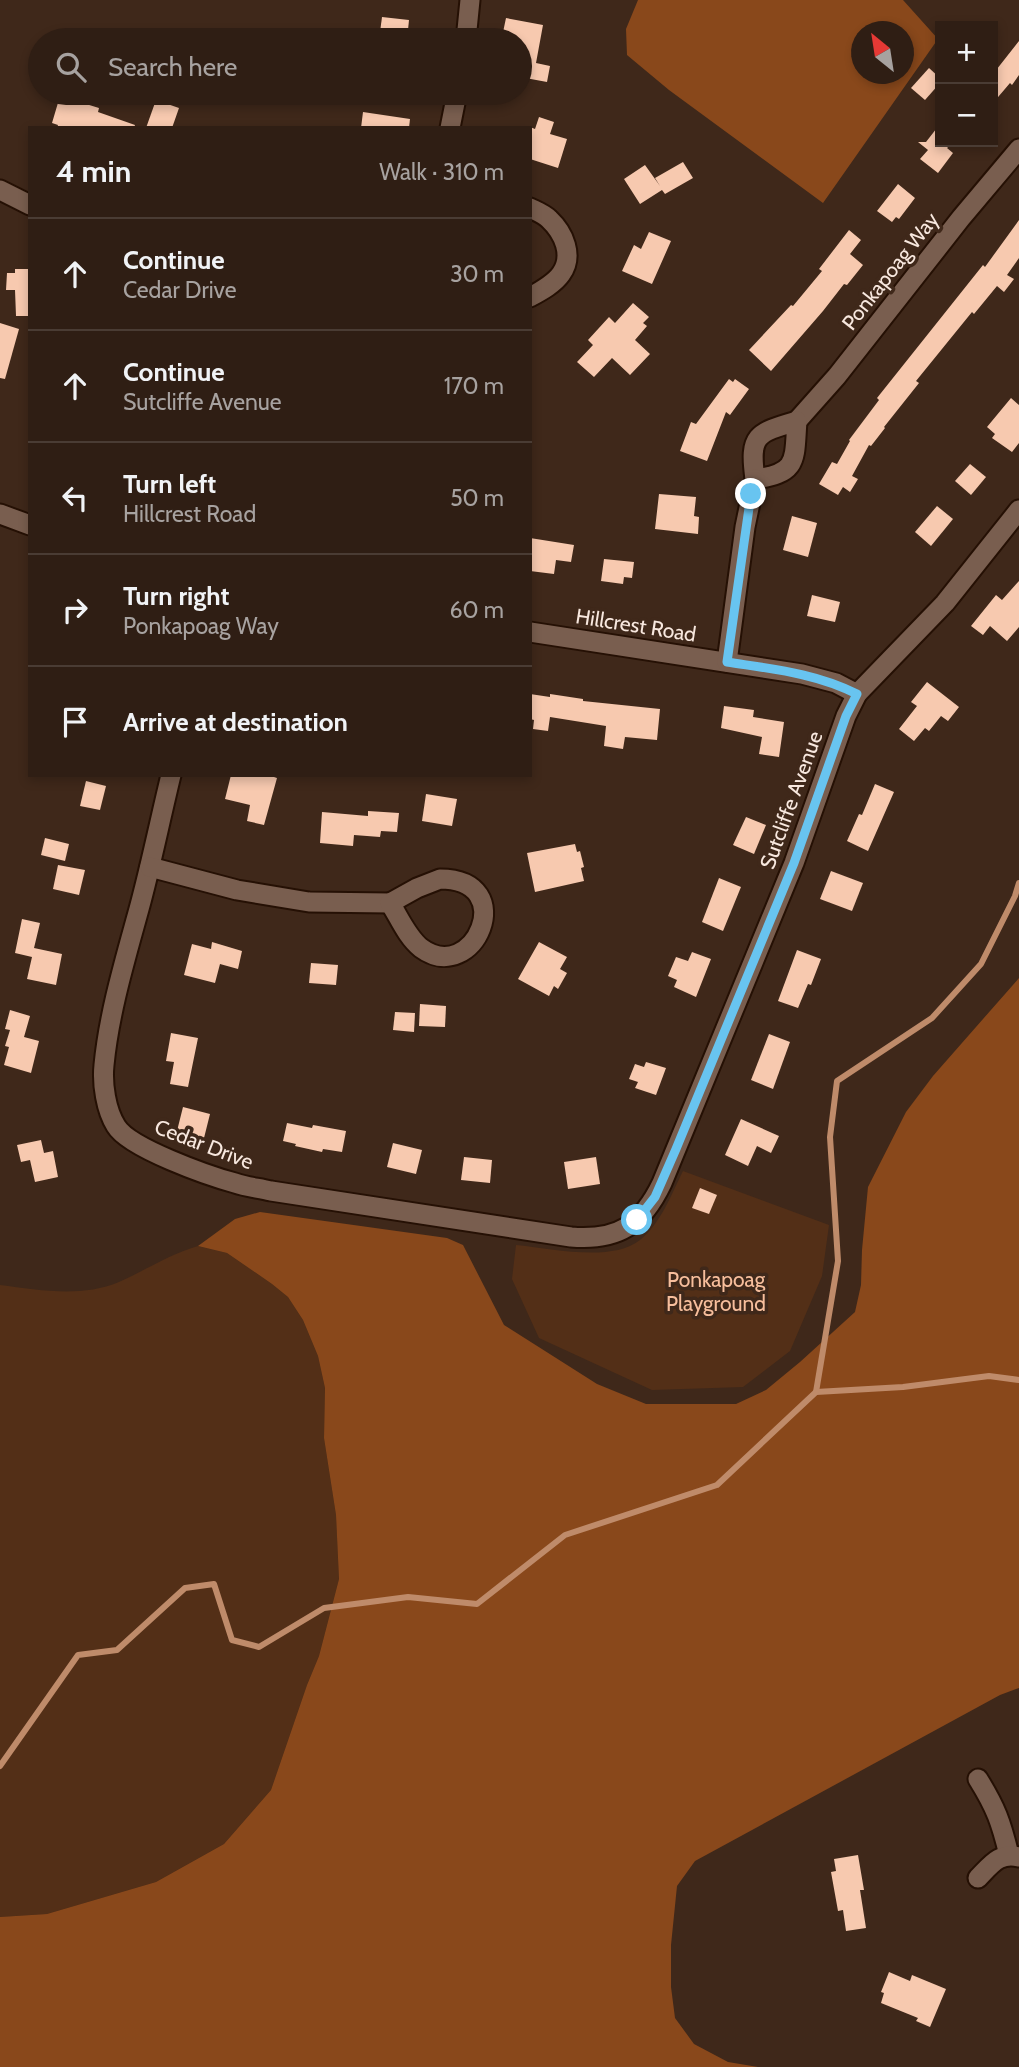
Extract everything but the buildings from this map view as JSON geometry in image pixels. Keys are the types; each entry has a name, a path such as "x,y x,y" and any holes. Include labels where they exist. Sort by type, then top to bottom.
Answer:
{"street":[{"path":"467,28 470,0"},
{"path":"450,126 455,105"},
{"name":"Ponkapoag Way","path":"797,421 1019,149"},
{"path":"0,190 28,204"},
{"path":"532,209 548,218 563,235 568,257 562,273 545,289 532,296"},
{"path":"727,662 745,527 755,479 752,452 755,441 774,428 797,421 791,465 782,472 755,479"},
{"name":"Sutcliffe Avenue","path":"676,1149 794,863 846,716 857,694 945,603 1019,510"},
{"path":"0,514 28,524"},
{"name":"Hillcrest Road","path":"532,632 803,674 836,683 857,694"},
{"name":"Cedar Drive","path":"171,777 123,970 103,1067 110,1111 117,1129 167,1159 234,1183 571,1237 596,1238 611,1236 625,1229 646,1210 655,1197 676,1149"},
{"path":"150,867 237,890 309,902 390,903 440,879 459,880 476,891 481,901 483,923 474,943 465,950 443,955 431,953 413,940 390,903"},
{"path":"978,1779 995,1807 1014,1856 997,1860 978,1878"}],"green space":[{"name":"Ponkapoag Playground","path":"683,1171 829,1225 822,1276 790,1351 743,1387 652,1390 539,1338 512,1279 516,1245 597,1252 628,1247 640,1240 660,1217"},
{"path":"198,1246 227,1253 288,1297 303,1320 318,1356 325,1388 324,1438 336,1515 339,1579 319,1656 271,1790 224,1844 156,1882 47,1914 0,1917 0,1285 60,1291 90,1290 119,1282"}],"shaded area":[{"path":"638,0 903,0 935,36 935,43 914,73 914,21 851,21 851,84 906,84 823,203 669,90 627,55 626,29"},
{"path":"1019,978 1019,1688 1000,1695 695,1861 677,1886 671,1945 671,1987 675,2018 694,2044 728,2062 758,2067 0,2067 0,1917 47,1914 156,1882 224,1844 271,1790 319,1656 339,1579 336,1515 324,1438 325,1388 318,1356 303,1320 288,1297 272,1284 227,1253 198,1246 235,1219 260,1212 447,1238 463,1245 504,1325 597,1384 646,1404 736,1404 766,1390 855,1312 861,1285 868,1187 906,1112 933,1076"}],"waterway":[{"path":"0,1766 78,1655 117,1650 185,1588 214,1584 232,1640 259,1647 324,1608 408,1597 477,1604 565,1535 717,1485 816,1392 838,1261 830,1137 837,1081 932,1018 981,964 1019,883"},
{"path":"816,1392 903,1387 989,1376 1019,1380"}],"route":[{"path":"637,1220 655,1197 676,1149 794,863 846,716 857,694 836,683 803,674 727,662 751,494"}]}
